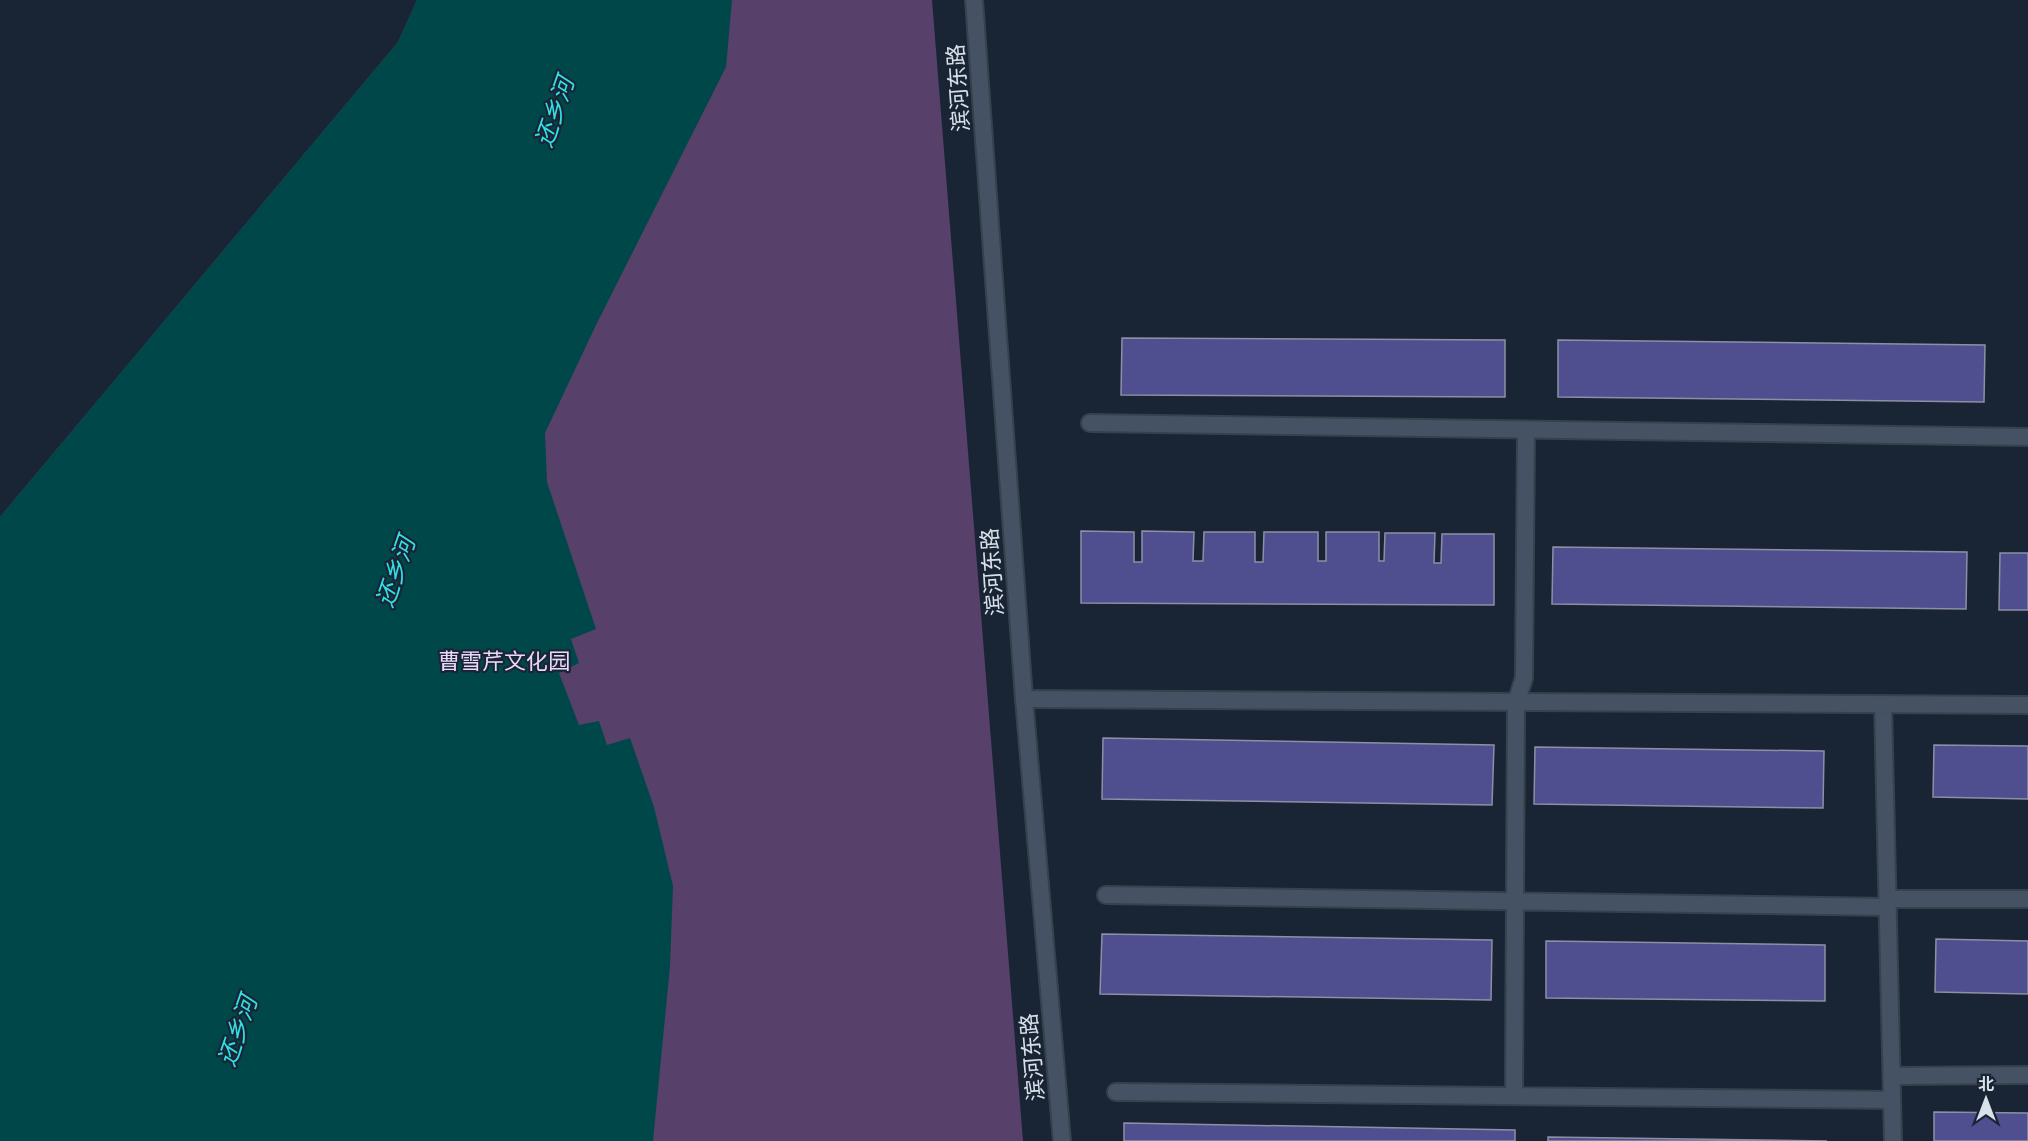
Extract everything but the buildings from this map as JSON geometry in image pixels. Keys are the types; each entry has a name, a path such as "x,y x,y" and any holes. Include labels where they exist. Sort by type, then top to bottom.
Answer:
{"street":[{"name":"滨河东路","path":"974,0 1024,699 1062,1141"},
{"path":"1090,423 2028,437"},
{"path":"1514,1095 1516,703 1524,678 1526,431"},
{"path":"1024,699 2028,705"},
{"path":"1883,704 1893,1141"},
{"path":"1106,896 1515,902 1888,903 2028,898"},
{"path":"1892,1076 2028,1075"},
{"path":"1116,1092 1892,1100"}],"green space":[{"name":"曹雪芹文化园","path":"417,0 932,0 1023,1141 0,1141 0,517 398,42"}],"water":[{"name":"曹雪芹文化园","path":"417,0 732,0 726,67 596,325 545,433 547,482 596,629 571,639 579,663 559,673 579,725 599,721 607,745 630,738 654,807 673,886 670,966 653,1141 0,1141 0,517 398,42"}],"water label":[{"name":"还乡河","path":"555,112"},
{"name":"还乡河","path":"396,572"},
{"name":"还乡河","path":"238,1031"}]}
